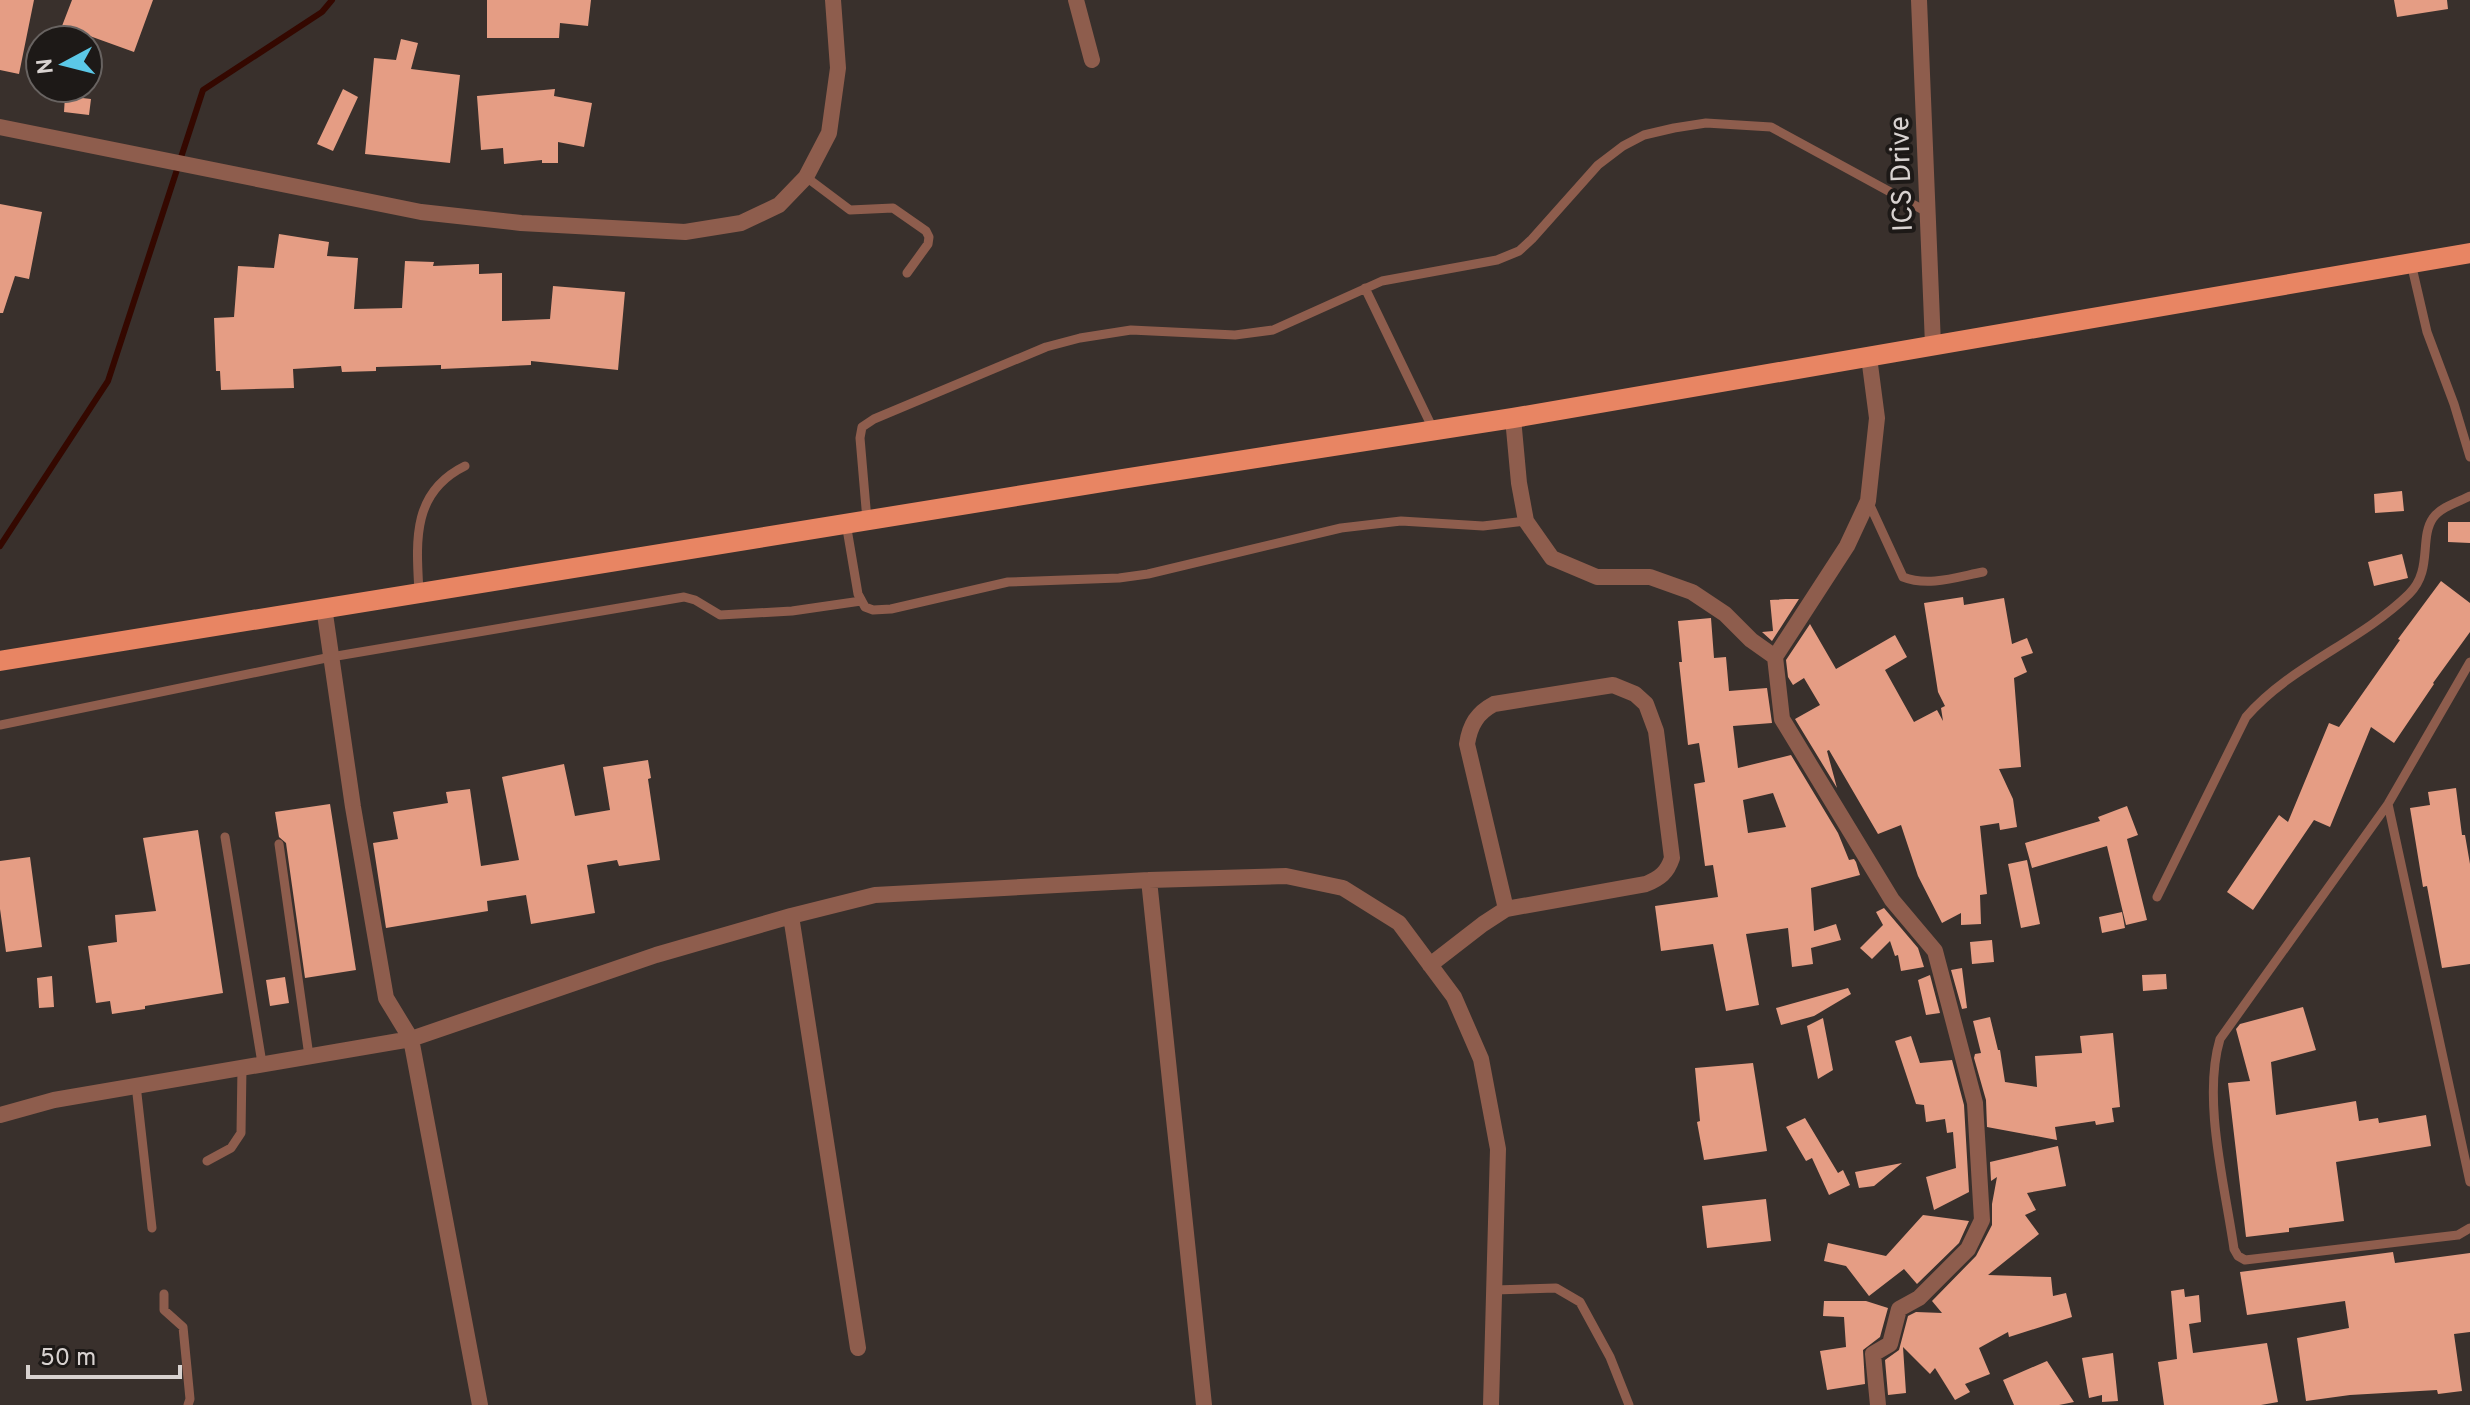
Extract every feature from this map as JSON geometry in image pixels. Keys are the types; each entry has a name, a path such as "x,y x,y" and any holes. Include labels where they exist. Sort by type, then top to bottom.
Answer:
{"main road":[{"path":"0,661 1513,418 2470,253"}],"street":[{"path":"0,127 421,212 521,223 685,232 699,230 741,223 779,205 806,177 829,133 838,68 833,0"},
{"path":"1076,0 1092,60"},
{"name":"ICS Drive","path":"1919,0 1933,345"},
{"path":"1869,357 1877,418 1868,501 1847,546 1775,657 1782,719 1892,900 1935,951 1975,1103 1982,1220 1968,1249 1919,1298 1899,1309 1890,1344 1873,1354 1878,1405"},
{"path":"1513,418 1526,521 1552,558 1597,577 1650,577 1692,592 1725,614 1751,640 1775,657"},
{"path":"324,607 353,807 386,998 411,1039 480,1405"},
{"path":"1430,965 1506,909 1646,884 1660,878 1669,869 1672,858 1656,731 1646,704 1635,694 1613,685 1494,704 1475,720 1467,744 1506,909"},
{"path":"0,1115 54,1100 411,1039 656,955 875,895 1286,876 1343,888 1399,923 1454,997 1481,1059 1498,1149 1491,1405"},
{"path":"1149,880 1204,1405"},
{"path":"791,916 858,1348"}],"lane":[{"path":"867,520 860,438 862,427 874,419 1046,347 1080,338 1131,330 1235,335 1273,330 1365,288 1405,275 1497,260 1519,251 1598,165 1644,135 1706,123 1771,127 1927,212"},
{"path":"806,177 850,210 893,208 926,231 928,244 907,273"},
{"path":"2411,263 2427,332 2470,457"},
{"path":"1365,288 1433,431"},
{"path":"419,592 416,542 424,510 432,492 445,476 465,466"},
{"path":"2157,897 2246,717 2284,681 2346,641 2408,594 2422,572 2429,525 2433,518 2440,511 2470,496"},
{"path":"1868,501 1903,577 1915,582 1928,582 1983,572"},
{"path":"846,523 861,601 865,607 882,610 1008,582 1148,574 1341,528 1380,522 1424,521 1483,526 1526,521"},
{"path":"0,725 331,657 684,597 720,615 792,611 861,601"},
{"path":"2470,662 2388,804 2220,1039 2214,1059 2211,1092 2234,1249 2245,1260 2458,1235 2470,1228"},
{"path":"2388,804 2470,1182"},
{"path":"225,837 262,1063"},
{"path":"279,844 309,1056"},
{"path":"207,1161 231,1148 241,1133 242,1067"},
{"path":"136,1085 152,1228"},
{"path":"1495,1290 1556,1288 1580,1302 1610,1357 1629,1405"},
{"path":"164,1294 164,1310 183,1327 188,1405"}],"building":[{"path":"0,0 34,0 29,24 24,24 24,49 19,74 0,70"},
{"path":"72,0 153,0 134,52 104,41 104,24 63,24"},
{"path":"487,0 591,0 588,26 560,23 559,38 487,38"},
{"path":"2394,0 2447,0 2448,9 2397,17"},
{"path":"401,39 418,43 411,69 460,75 450,163 365,154 374,58 396,60"},
{"path":"343,89 358,97 333,151 317,144"},
{"path":"555,89 554,96 592,103 584,147 558,142 558,163 542,163 542,160 504,164 503,148 481,150 477,96"},
{"path":"64,104 90,104 89,115 64,112"},
{"path":"0,204 42,212 29,279 15,276 3,313 0,313"},
{"path":"279,234 329,242 327,256 358,258 354,309 402,308 405,261 434,262 433,266 479,264 479,274 502,273 502,321 550,319 553,286 625,292 618,370 531,361 531,365 441,369 441,365 376,367 376,371 342,372 341,366 293,369 294,388 221,390 220,371 216,371 214,318 234,317 238,266 274,268"},
{"path":"2402,491 2404,511 2375,513 2374,494"},
{"path":"2448,522 2470,522 2470,543 2448,542"},
{"path":"2402,554 2408,578 2374,586 2368,562"},
{"path":"2441,581 2470,603 2470,632 2394,743 2371,727 2330,827 2314,820 2253,910 2227,892 2279,815 2288,822 2329,723 2339,727"},
{"path":"1963,597 1964,605 2004,598 2012,644 2027,638 2033,653 2021,657 2027,672 2014,678 2021,767 1999,769 2013,799 2017,827 2000,830 1999,823 1980,826 1987,894 1980,895 1981,924 1961,925 1961,913 1942,923 1918,876 1901,825 1878,834 1829,750 1837,788 1795,719 1820,705 1804,678 1793,685 1788,677 1786,660 1810,624 1836,669 1895,635 1907,657 1885,670 1914,722 1937,710 1943,721 1941,708 1945,706 1938,692 1924,603"},
{"path":"1799,599 1772,641 1762,632 1773,631 1770,600"},
{"path":"1711,618 1714,658 1726,657 1729,691 1767,688 1772,723 1733,726 1738,768 1791,755 1838,833 1849,860 1856,862 1860,875 1811,888 1814,931 1836,924 1841,940 1811,948 1813,964 1792,967 1788,928 1746,934 1759,1005 1726,1011 1713,944 1661,951 1655,906 1718,897 1713,865 1705,866 1694,784 1705,782 1699,743 1688,745 1678,621","holes":["1773,793 1786,827 1748,833 1743,800"]},
{"path":"648,760 660,860 619,866 617,860 587,865 595,913 531,924 526,895 487,901 488,911 386,928 373,843 398,839 393,812 448,803 446,792 470,789 481,866 519,860 502,777 564,764 575,816 610,810 603,767"},
{"path":"2456,788 2462,835 2465,835 2470,864 2470,964 2442,968 2427,886 2423,887 2410,808 2430,805 2428,792"},
{"path":"330,804 356,970 305,978 286,843 279,837 275,812"},
{"path":"2127,806 2138,835 2127,839 2147,920 2126,925 2107,846 2032,868 2025,843 2100,821 2098,817"},
{"path":"198,830 223,993 112,1014 110,1001 96,1003 88,946 117,942 115,915 156,911 143,838"},
{"path":"30,857 42,947 6,952 0,909 0,861"},
{"path":"2027,860 2040,924 2021,928 2008,864"},
{"path":"1884,908 1918,948 1924,967 1901,971 1898,955 1895,956 1890,941 1872,959 1860,948 1883,925 1876,912"},
{"path":"2122,912 2125,928 2102,933 2099,917"},
{"path":"1992,940 1994,962 1972,964 1970,942"},
{"path":"1962,968 1967,1008 1962,1009 1951,970"},
{"path":"2166,974 2167,989 2143,991 2142,975"},
{"path":"1930,975 1940,1013 1926,1015 1918,980"},
{"path":"52,976 54,1007 39,1008 37,978"},
{"path":"285,977 289,1003 270,1006 266,980"},
{"path":"1848,988 1851,994 1814,1016 1781,1025 1776,1008"},
{"path":"2303,1007 2316,1050 2271,1062 2276,1115 2356,1101 2359,1121 2378,1118 2379,1123 2426,1115 2431,1146 2336,1162 2344,1221 2246,1237 2228,1083 2250,1081 2236,1029 2240,1024"},
{"path":"1990,1017 2005,1082 2037,1087 2035,1056 2082,1053 2080,1036 2113,1033 2120,1107 2112,1108 2114,1122 2096,1125 2095,1121 2055,1127 2057,1140 1987,1127 1986,1100 1974,1058 1975,1054 1981,1053 1973,1021"},
{"path":"1823,1018 1833,1070 1818,1079 1807,1026"},
{"path":"1911,1036 1920,1063 1952,1060 1964,1105 1969,1192 1934,1210 1926,1177 1956,1168 1953,1132 1947,1133 1945,1119 1926,1122 1924,1105 1916,1104 1895,1041"},
{"path":"1753,1063 1767,1151 1704,1160 1697,1122 1700,1121 1695,1068"},
{"path":"1805,1118 1838,1173 1843,1170 1850,1185 1829,1195 1812,1158 1806,1161 1786,1127"},
{"path":"2058,1146 2066,1186 2027,1193 2036,1210 2025,1215 2039,1234 1988,1275 2051,1277 2053,1296 2066,1293 2072,1317 2009,1337 2008,1332 1979,1348 1990,1374 1965,1384 1970,1392 1955,1400 1935,1368 1930,1374 1903,1347 1906,1393 1888,1395 1885,1360 1899,1350 1908,1316 1916,1312 1942,1313 1932,1301 1976,1256 1992,1225 1997,1177 1991,1181 1990,1162"},
{"path":"1902,1163 1874,1186 1859,1188 1855,1172"},
{"path":"1766,1199 1771,1241 1707,1248 1702,1206"},
{"path":"1923,1215 1969,1221 1959,1243 1917,1284 1904,1269 1869,1296 1846,1266 1824,1261 1828,1243 1886,1256"},
{"path":"2393,1252 2395,1263 2470,1253 2470,1332 2454,1334 2462,1391 2350,1395 2306,1401 2297,1338 2349,1328 2345,1301 2247,1315 2240,1272"},
{"path":"2184,1289 2185,1297 2199,1295 2201,1322 2189,1324 2193,1353 2267,1343 2278,1402 2261,1405 2164,1405 2158,1362 2177,1359 2171,1291"},
{"path":"1824,1301 1866,1301 1888,1308 1880,1337 1863,1350 1865,1384 1827,1390 1820,1351 1846,1347 1844,1317 1823,1316"},
{"path":"2113,1353 2118,1401 2102,1402 2102,1395 2089,1398 2082,1358"},
{"path":"2047,1361 2074,1402 2014,1405 2003,1380"}],"waterway":[{"path":"0,546 108,381 203,90 322,12 332,0"}]}
